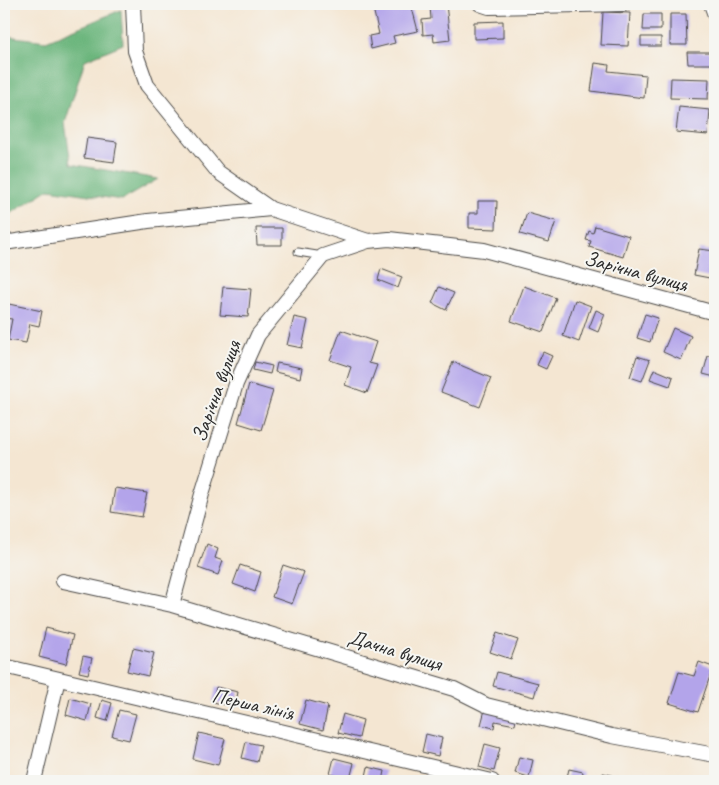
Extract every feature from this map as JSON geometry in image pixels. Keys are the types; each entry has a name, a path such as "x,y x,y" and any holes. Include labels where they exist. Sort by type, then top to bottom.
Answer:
{"street":[{"path":"134,4 135,52 148,85 218,172 271,209"},
{"path":"480,4 489,7 624,4"},
{"path":"711,4 715,15"},
{"name":"Зарічна вулиця","path":"4,244 148,221 271,209 368,241"},
{"name":"Зарічна вулиця","path":"172,605 202,494 236,384 258,335 323,256 368,241 389,239 484,250 715,314"},
{"name":"Дачна вулиця","path":"63,581 172,605 454,689 486,705 612,736 715,755"},
{"name":"Перша лінія","path":"4,666 492,781"},
{"path":"34,781 58,679"}],"lane":[{"path":"298,252 323,256"}],"green space":[{"path":"121,10 123,44 85,60 65,123 71,164 158,179 122,200 49,189 4,218 4,30 6,36 46,41"}],"building":[{"path":"372,4 411,4 418,31 393,36 395,43 371,49 369,36 379,34"},
{"path":"446,4 450,40 434,42 433,34 423,35 422,20 431,19 430,6"},
{"path":"603,12 630,13 628,46 601,45"},
{"path":"644,14 661,14 661,30 643,30"},
{"path":"670,14 686,14 687,45 670,45"},
{"path":"503,21 503,38 474,39 474,22"},
{"path":"641,37 661,37 661,46 641,46"},
{"path":"687,52 715,52 715,64 688,64"},
{"path":"595,63 609,65 608,71 646,75 644,98 591,91"},
{"path":"671,78 709,79 708,99 670,98"},
{"path":"679,107 710,110 708,135 676,132"},
{"path":"87,138 117,142 114,162 84,158"},
{"path":"478,201 497,201 496,229 469,228 469,213 478,213"},
{"path":"527,213 556,221 549,242 520,234"},
{"path":"595,226 629,236 623,257 589,247 591,241 586,240 589,231 593,233"},
{"path":"256,228 282,228 282,245 257,245"},
{"path":"699,249 715,251 715,279 694,275"},
{"path":"381,269 402,277 398,288 378,280"},
{"path":"524,286 556,298 543,332 511,321"},
{"path":"223,287 251,289 248,317 220,315"},
{"path":"439,287 454,293 446,310 432,303"},
{"path":"575,300 591,306 579,342 563,336"},
{"path":"4,303 42,311 39,326 30,324 26,343 8,340 12,319 4,318"},
{"path":"596,310 605,314 598,332 589,328"},
{"path":"645,314 658,318 650,342 637,338"},
{"path":"294,317 308,320 302,348 287,345"},
{"path":"673,328 691,336 681,360 663,352"},
{"path":"341,330 376,342 369,363 377,365 367,393 345,385 351,367 330,360"},
{"path":"543,352 552,356 546,369 537,365"},
{"path":"637,356 650,360 642,381 630,377"},
{"path":"708,356 715,358 715,377 703,374"},
{"path":"255,362 272,366 270,374 253,370"},
{"path":"453,362 491,378 480,407 441,392"},
{"path":"277,363 302,368 300,378 275,372"},
{"path":"654,369 673,377 670,386 650,379"},
{"path":"249,384 273,391 261,430 238,423"},
{"path":"115,488 147,493 142,517 111,512"},
{"path":"207,544 218,549 215,558 223,561 218,575 198,568"},
{"path":"240,565 261,572 255,592 233,584"},
{"path":"283,565 304,572 292,604 272,597"},
{"path":"46,628 73,635 66,664 39,657"},
{"path":"497,633 518,640 511,659 490,652"},
{"path":"133,648 154,653 148,676 127,671"},
{"path":"83,656 92,658 88,674 79,672"},
{"path":"699,662 713,667 698,712 669,703 679,672 694,676"},
{"path":"497,672 538,683 534,697 493,686"},
{"path":"216,687 238,692 235,707 213,702"},
{"path":"70,698 91,704 87,721 66,715"},
{"path":"102,700 112,703 107,721 97,718"},
{"path":"306,700 328,706 323,730 300,724"},
{"path":"486,706 517,714 515,725 495,721 494,728 481,725"},
{"path":"119,710 136,714 129,740 112,736"},
{"path":"343,714 363,720 359,738 338,733"},
{"path":"199,733 225,739 218,765 193,759"},
{"path":"426,734 442,738 438,756 422,752"},
{"path":"246,742 261,745 257,762 242,758"},
{"path":"485,744 500,748 494,771 479,767"},
{"path":"519,757 533,760 529,777 515,773"},
{"path":"334,758 354,763 350,779 330,774"},
{"path":"368,767 385,771 383,781 365,781"},
{"path":"569,769 583,772 581,781 566,781"},
{"path":"603,773 624,778 623,781 601,781"}]}
